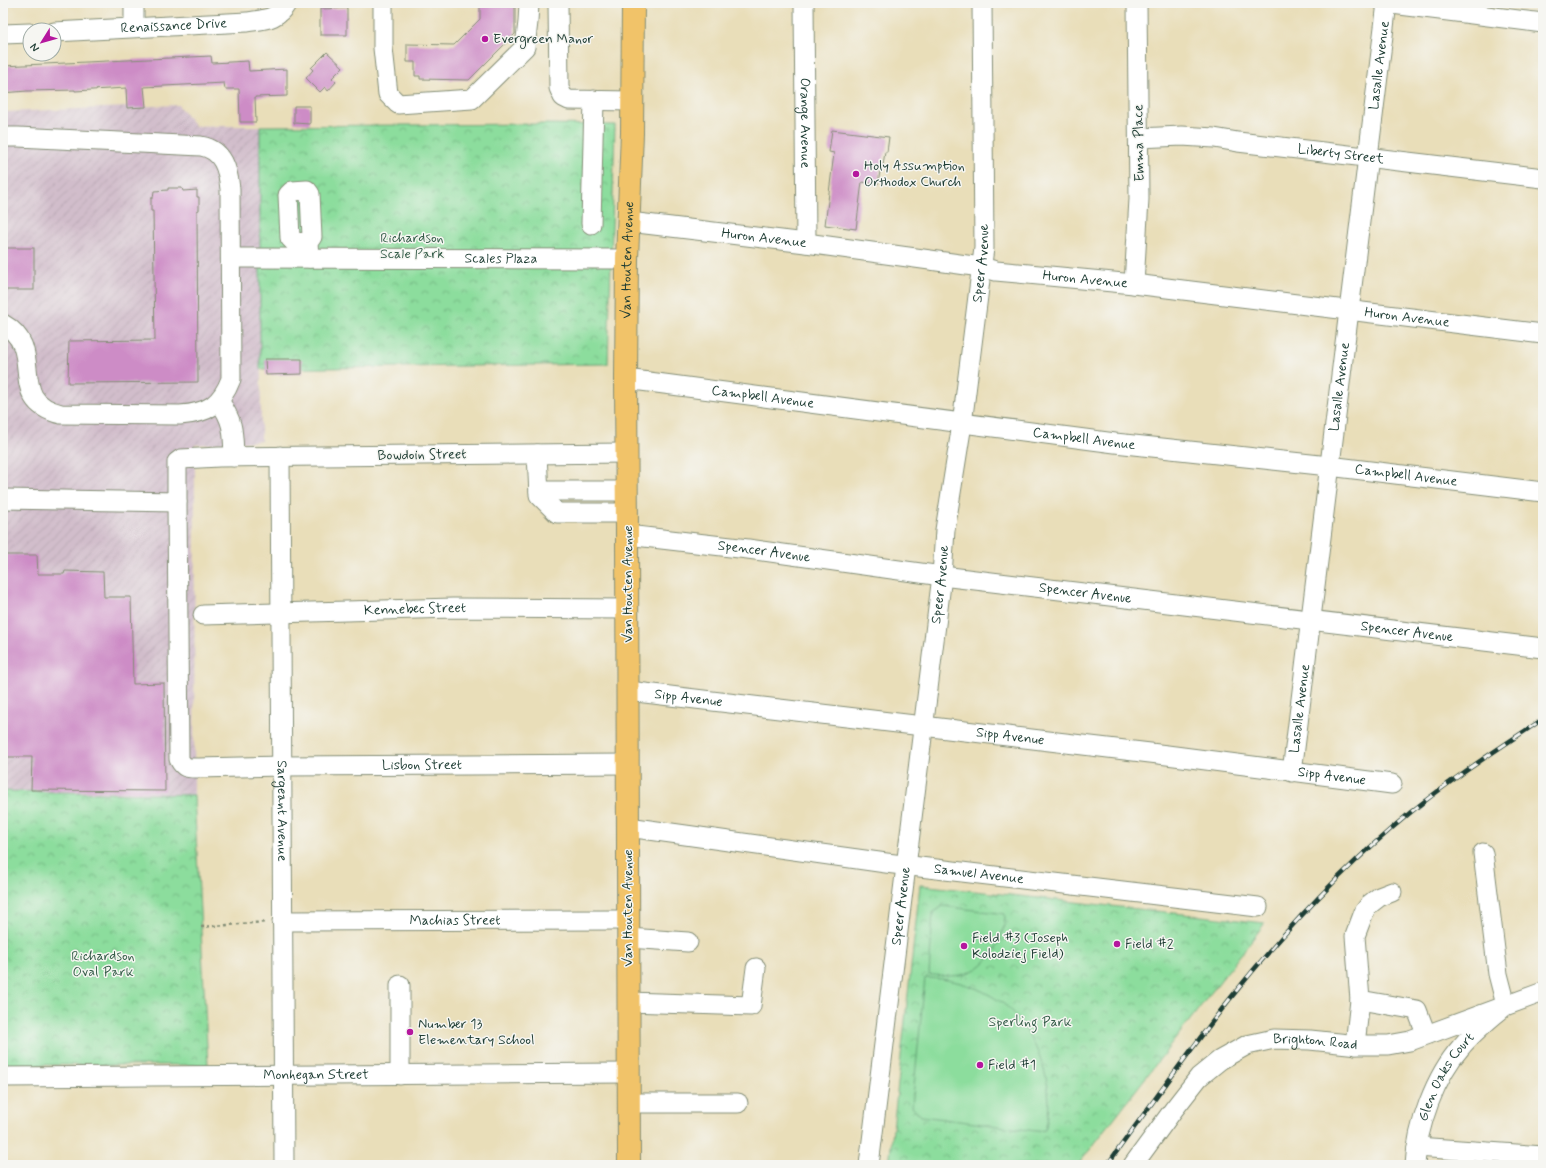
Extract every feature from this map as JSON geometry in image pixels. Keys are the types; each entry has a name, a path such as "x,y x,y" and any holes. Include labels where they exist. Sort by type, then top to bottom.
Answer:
{"main road":[{"name":"Van Houten Avenue","path":"629,1165 628,535 626,379 627,259 632,101 633,3"}],"street":[{"path":"134,3 134,27"},
{"name":"Renaissance Drive","path":"62,32 247,22 268,19 280,13 287,3"},
{"path":"383,3 383,48 388,94 398,104 472,99 525,47 529,3"},
{"path":"558,3 559,88 563,97 569,100 632,101"},
{"name":"Orange Avenue","path":"804,3 806,243"},
{"name":"Speer Avenue","path":"869,1165 942,576 945,530 962,424 984,248 982,3"},
{"name":"Emma Place","path":"1134,284 1139,199 1137,3"},
{"path":"1386,3 1543,23"},
{"name":"Lasalle Avenue","path":"1292,772 1386,3"},
{"path":"3,34 22,33"},
{"path":"591,224 594,100"},
{"name":"Liberty Street","path":"1139,138 1182,136 1214,138 1543,178"},
{"path":"3,137 201,146 214,150 221,157 229,177 231,378 219,401 205,410 196,413 180,415 62,414 51,412 36,401 31,392 24,347 19,337 3,324"},
{"name":"Huron Avenue","path":"629,222 806,243 981,267 996,271 1134,284 1543,334"},
{"name":"Scales Plaza","path":"231,258 308,250 627,259"},
{"name":"Campbell Avenue","path":"626,379 1115,443 1329,466 1543,492"},
{"path":"219,401 230,418 233,429 226,457"},
{"name":"Bowdoin Street","path":"177,502 177,462 181,459 280,456 626,453"},
{"path":"537,454 539,496 557,513 627,513"},
{"name":"Sargeant Avenue","path":"280,456 284,1165"},
{"path":"539,491 627,491"},
{"path":"3,499 177,502"},
{"name":"Lisbon Street","path":"177,502 179,759 182,765 187,768 628,764"},
{"name":"Spencer Avenue","path":"628,535 748,549 942,576 1543,648"},
{"name":"Kennebec Street","path":"203,615 453,608 628,609"},
{"name":"Sipp Avenue","path":"628,691 1392,784"},
{"name":"Samuel Avenue","path":"628,827 907,865 1258,907"},
{"path":"1483,853 1496,959 1506,1005"},
{"path":"1355,1045 1360,1000 1355,936 1364,912 1370,904 1379,897 1392,892"},
{"name":"Machias Street","path":"282,921 628,929 688,942"},
{"path":"628,1002 751,1006 756,968"},
{"path":"400,985 400,1075"},
{"name":"Brighton Road","path":"1134,1165 1199,1077 1220,1060 1247,1045 1274,1038 1355,1045 1388,1045 1410,1040 1543,992"},
{"path":"1360,1000 1416,1010 1426,1034"},
{"name":"Glen Oaks Court","path":"1416,1156 1428,1106 1448,1064 1474,1033 1506,1005"},
{"name":"Monhegan Street","path":"3,1077 628,1073"},
{"path":"629,1103 738,1103"},
{"path":"1416,1156 1543,1156"}],"path":[{"path":"201,927 282,921"}],"shaded area":[{"path":"178,105 195,126 260,126 261,441 195,445 194,795 3,791 3,112"}],"green space":[{"name":"Richardson Scale Park","path":"615,125 608,364 260,369 260,126"},
{"name":"Richardson Oval Park","path":"3,791 194,795 208,1065 3,1065"},
{"name":"Sperling Park","path":"920,885 1265,923 1078,1165 889,1165"},
{"name":"Field #3 (Joseph Kolodziej Field)","path":"943,906 1005,914 1002,934 993,952 979,967 970,972 956,976 929,975 933,912"},
{"name":"Field #1","path":"925,978 948,980 983,991 1003,1004 1017,1016 1037,1050 1046,1076 1049,1103 1045,1130 1036,1131 921,1116 912,1106"}],"building":[{"name":"Evergreen Manor","path":"480,3 515,3 515,34 469,80 420,79 420,76 415,76 415,62 407,62 407,44 454,45 480,19"},
{"path":"347,8 347,35 320,35 320,9"},
{"path":"327,52 343,67 332,78 336,82 328,91 325,87 320,92 306,78 313,70 311,68"},
{"path":"211,56 212,63 248,61 249,71 287,69 287,96 255,97 256,122 240,122 239,89 225,89 224,83 144,87 146,107 127,108 126,88 3,93 3,66"},
{"path":"294,106 310,106 310,124 294,123"},
{"name":"Holy Assumption Orthodox Church","path":"832,130 889,137 887,152 885,152 883,165 881,165 878,184 862,182 856,229 825,225 834,153 829,152"},
{"path":"168,188 182,188 183,191 197,190 197,197 199,197 199,210 197,211 198,382 68,383 69,341 155,340 153,211 151,211 151,198 153,198 154,191 168,190"},
{"path":"3,248 34,248 34,290 3,290"},
{"path":"265,359 302,359 302,374 266,375"},
{"path":"3,555 37,555 38,574 64,574 65,571 103,572 104,597 131,597 133,684 164,683 165,791 31,790 32,757 3,757"}],"railway":[{"path":"1107,1165 1182,1061 1229,1000 1315,901 1386,833 1427,799 1543,719"}],"place":[{"name":"Evergreen Manor","path":"485,39"},
{"name":"Holy Assumption Orthodox Church","path":"856,174"},
{"name":"Field #2","path":"1117,944"},
{"name":"Field #3 (Joseph Kolodziej Field)","path":"964,946"},
{"name":"Number 13 Elementary School","path":"410,1032"},
{"name":"Field #1","path":"980,1065"}]}
